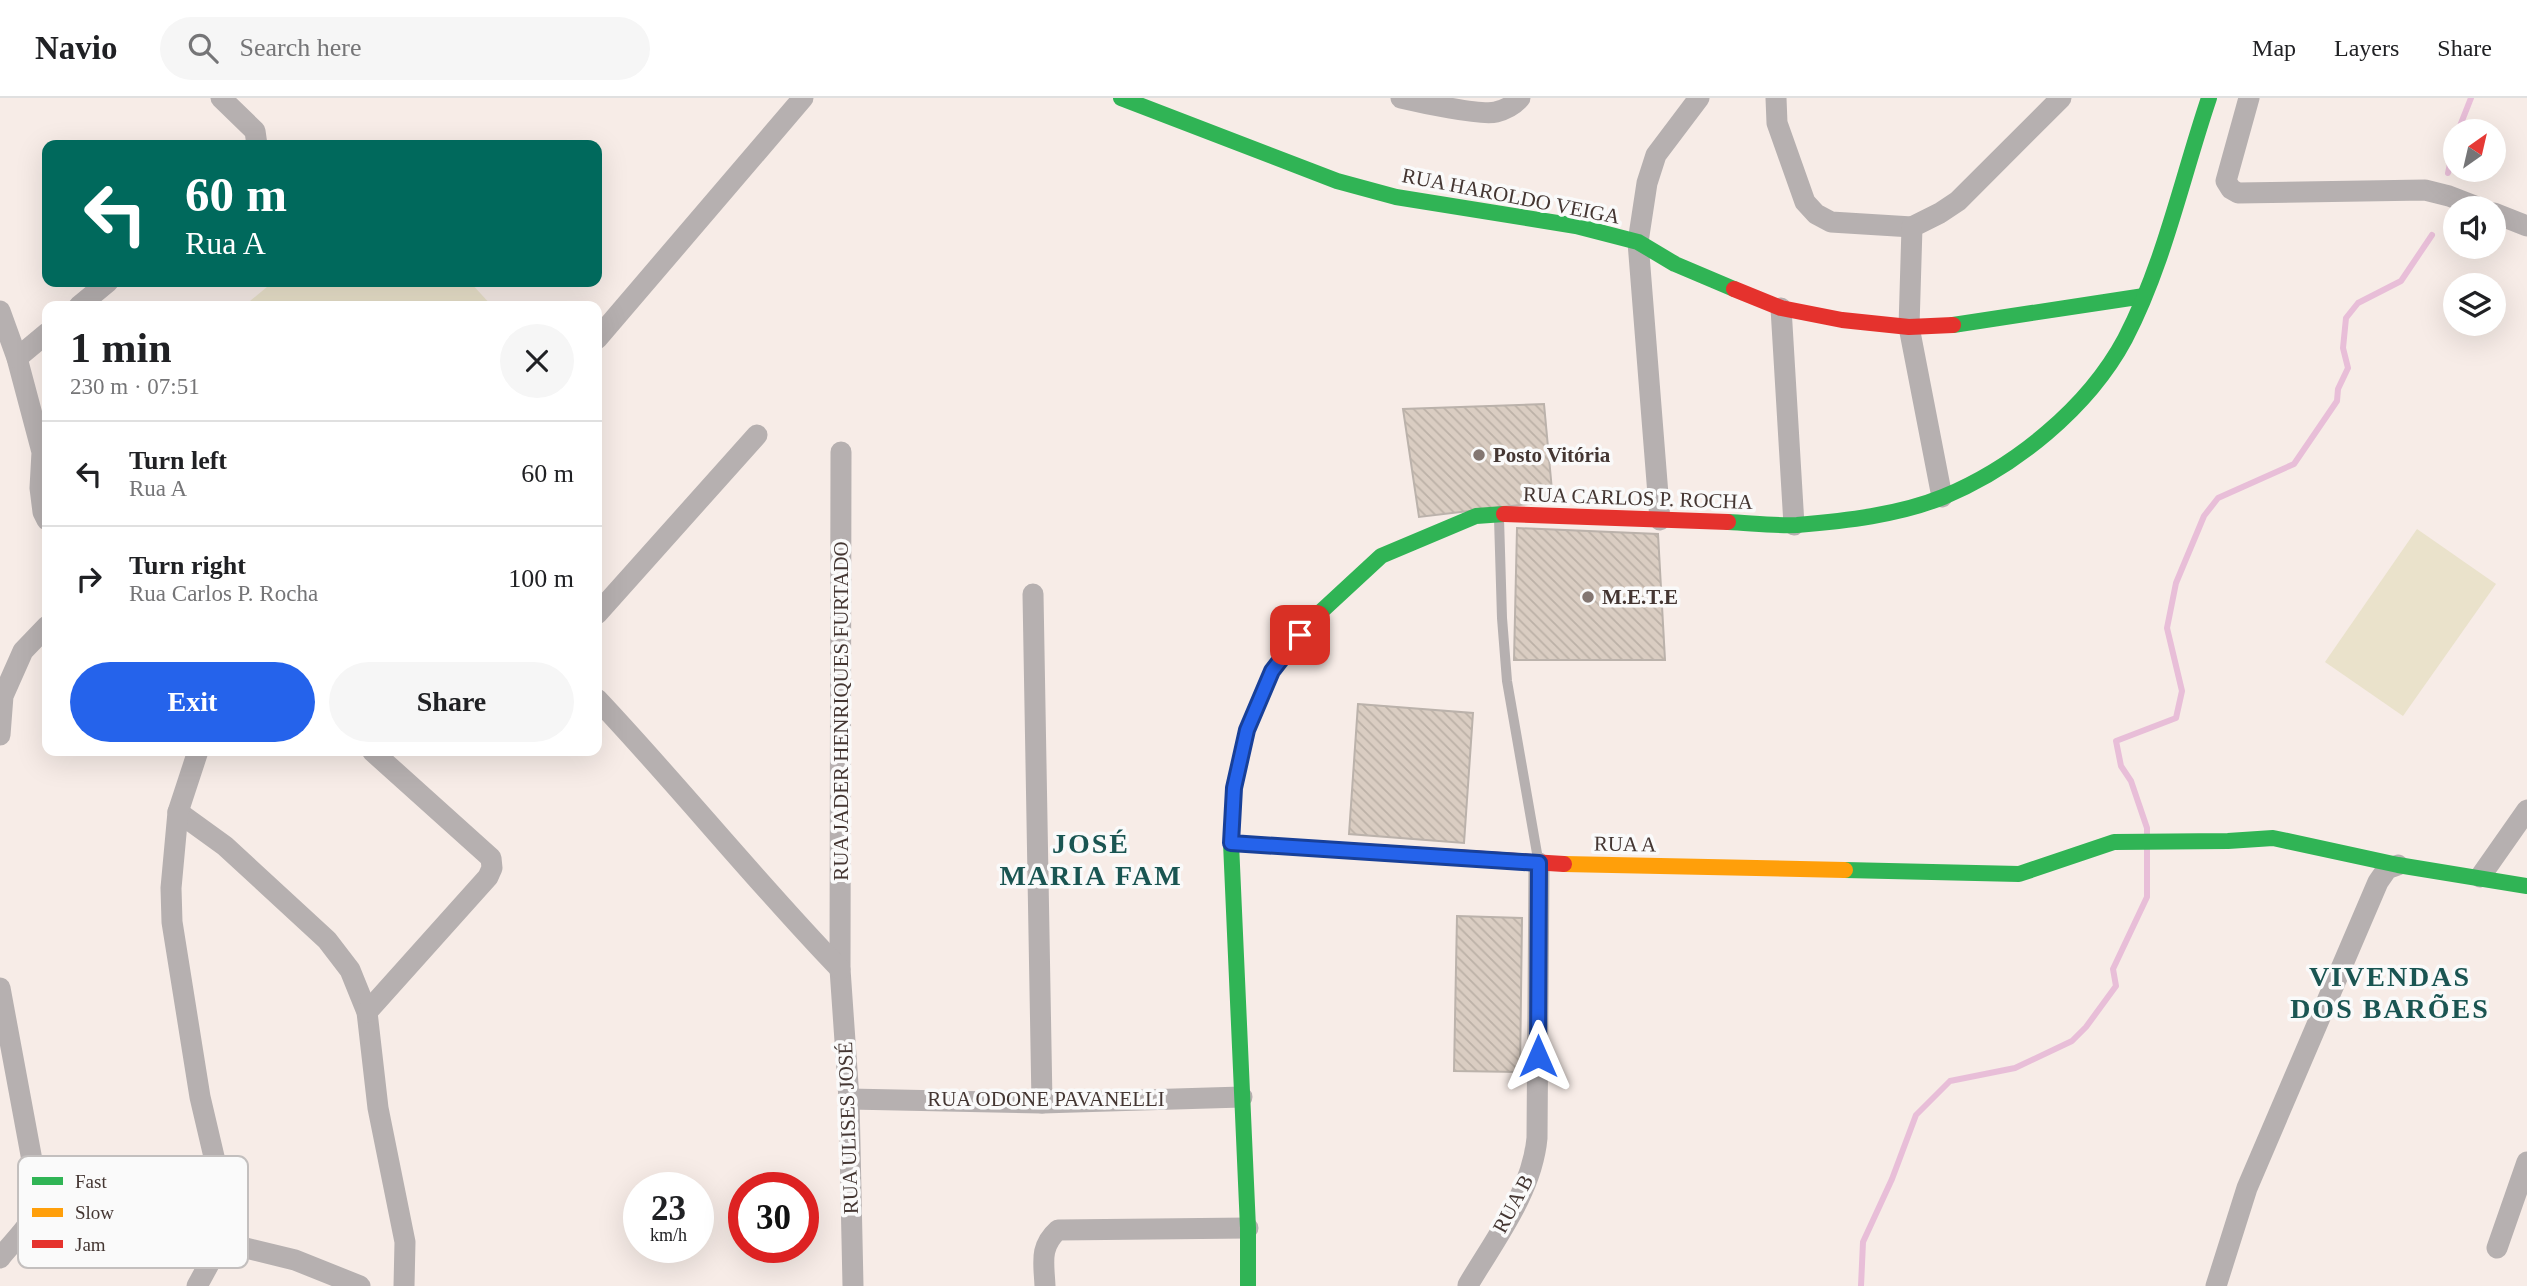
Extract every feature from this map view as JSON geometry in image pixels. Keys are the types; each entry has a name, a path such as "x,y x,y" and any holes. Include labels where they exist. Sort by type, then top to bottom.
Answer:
{"street":[{"path":"221,98 255,131 256,140"},
{"path":"602,333 803,98"},
{"name":"RUA HAROLDO VEIGA","path":"1121,98 1337,181 1396,197 1576,226 1638,242 1675,264 1781,308 1842,320 1909,327 1972,323 2144,296"},
{"path":"1401,98 1422,104 1493,113 1516,103 1520,98"},
{"path":"1660,520 1638,242 1647,183 1656,155 1699,98"},
{"path":"1776,98 1777,123 1805,202 1816,214 1831,222 1912,227 1940,214 1958,201 2061,98"},
{"name":"RUA CARLOS P. ROCHA","path":"1248,1286 1248,1228 1231,843 1234,788 1247,730 1272,671 1315,617 1381,556 1476,516 1521,513 1794,525 1871,515 1942,497 1999,467 2064,418 2099,379 2125,339 2144,296 2209,98"},
{"path":"2249,98 2226,181 2231,189 2238,193 2425,190 2449,196"},
{"path":"2506,218 2527,226"},
{"path":"1912,227 1909,327 1942,497"},
{"path":"85,301 102,287"},
{"path":"1781,308 1794,525"},
{"path":"0,311 17,358 42,452 42,504"},
{"path":"17,358 42,337"},
{"path":"602,608 757,435"},
{"name":"RUA JADER HENRIQUES FURTADO","path":"840,969 841,452"},
{"path":"1033,594 1042,1103"},
{"path":"0,736 3,696 23,652 42,631"},
{"path":"602,704 840,969"},
{"path":"196,756 178,812 171,888 172,922 200,1097 214,1156"},
{"path":"367,1012 488,877 492,868 491,858 378,756"},
{"path":"2480,877 2527,810"},
{"path":"178,812 225,846 327,940 350,970 367,1012 378,1108 405,1242 404,1286"},
{"name":"RUA A","path":"1231,843 1539,863 2019,874 2114,842 2273,838 2398,865 2527,886"},
{"name":"RUA B","path":"1468,1285 1524,1188 1535,1162 1539,863"},
{"path":"2217,1286 2247,1188 2378,882 2387,869 2398,865"},
{"name":"RUA ULISES JOSÉ","path":"840,969 849,1099 853,1286"},
{"path":"0,988 31,1156"},
{"name":"RUA ODONE PAVANELLI","path":"849,1099 1042,1103 1242,1097"},
{"path":"2497,1248 2527,1162"},
{"path":"1045,1286 1044,1251 1048,1238 1058,1230 1248,1228"},
{"path":"0,1258 18,1236"},
{"path":"248,1249 295,1261 360,1286"},
{"path":"197,1286 207,1268"}],"lane":[{"path":"1499,515 1507,681 1539,863"}],"shaded area":[{"path":"267,287 475,287 487,301 250,301"},
{"path":"2417,529 2496,584 2403,716 2325,662"}],"building":[{"name":"Posto Vitória","path":"1544,404 1553,501 1419,517 1403,409"},
{"name":"M.E.T.E","path":"1517,528 1658,534 1665,660 1514,660"},
{"path":"1358,704 1473,713 1464,843 1349,834"},
{"path":"1457,916 1522,918 1520,1072 1454,1071"}],"waterway":[{"path":"2463,119 2471,98"},
{"path":"2147,834 2131,781 2121,766 2116,741 2176,718 2182,691 2167,628 2176,583 2204,516 2218,498 2294,464 2337,401 2338,389 2348,368 2343,348 2346,318 2358,303 2401,281 2432,235"},
{"path":"1861,1286 1863,1242 1892,1179 1916,1115 1950,1081 2015,1068 2072,1041 2086,1027 2116,986 2113,969 2147,897 2147,848"}],"traffic: fast":[{"path":"1121,98 1337,181 1396,197 1576,226 1638,242 1675,264 1734,289"},
{"path":"1728,522 1797,525 1890,513 1926,503 1997,469 2047,433 2091,389 2125,339 2162,251 2209,98"},
{"path":"1953,325 2144,296"},
{"path":"1248,1286 1248,1228 1231,843 1234,788 1247,730 1272,671 1315,617 1381,556 1476,516 1504,514"},
{"path":"1845,870 2019,874 2114,842 2273,838 2398,865 2527,886"}],"traffic: slow":[{"path":"1564,864 1845,870"}],"traffic: jam":[{"path":"1734,289 1781,308 1842,320 1909,327 1953,325"},
{"path":"1504,514 1728,522"},
{"path":"1231,843 1564,864"}],"place":[{"name":"Posto Vitória","path":"1479,455"},
{"name":"M.E.T.E","path":"1588,597"}],"district":[{"name":"JOSÉ MARIA FAM","path":"1091,859"},
{"name":"VIVENDAS DOS BARÕES","path":"2390,992"}],"route":[{"path":"1300,635 1272,671 1247,730 1234,788 1231,843 1539,863 1538,1056"}]}
